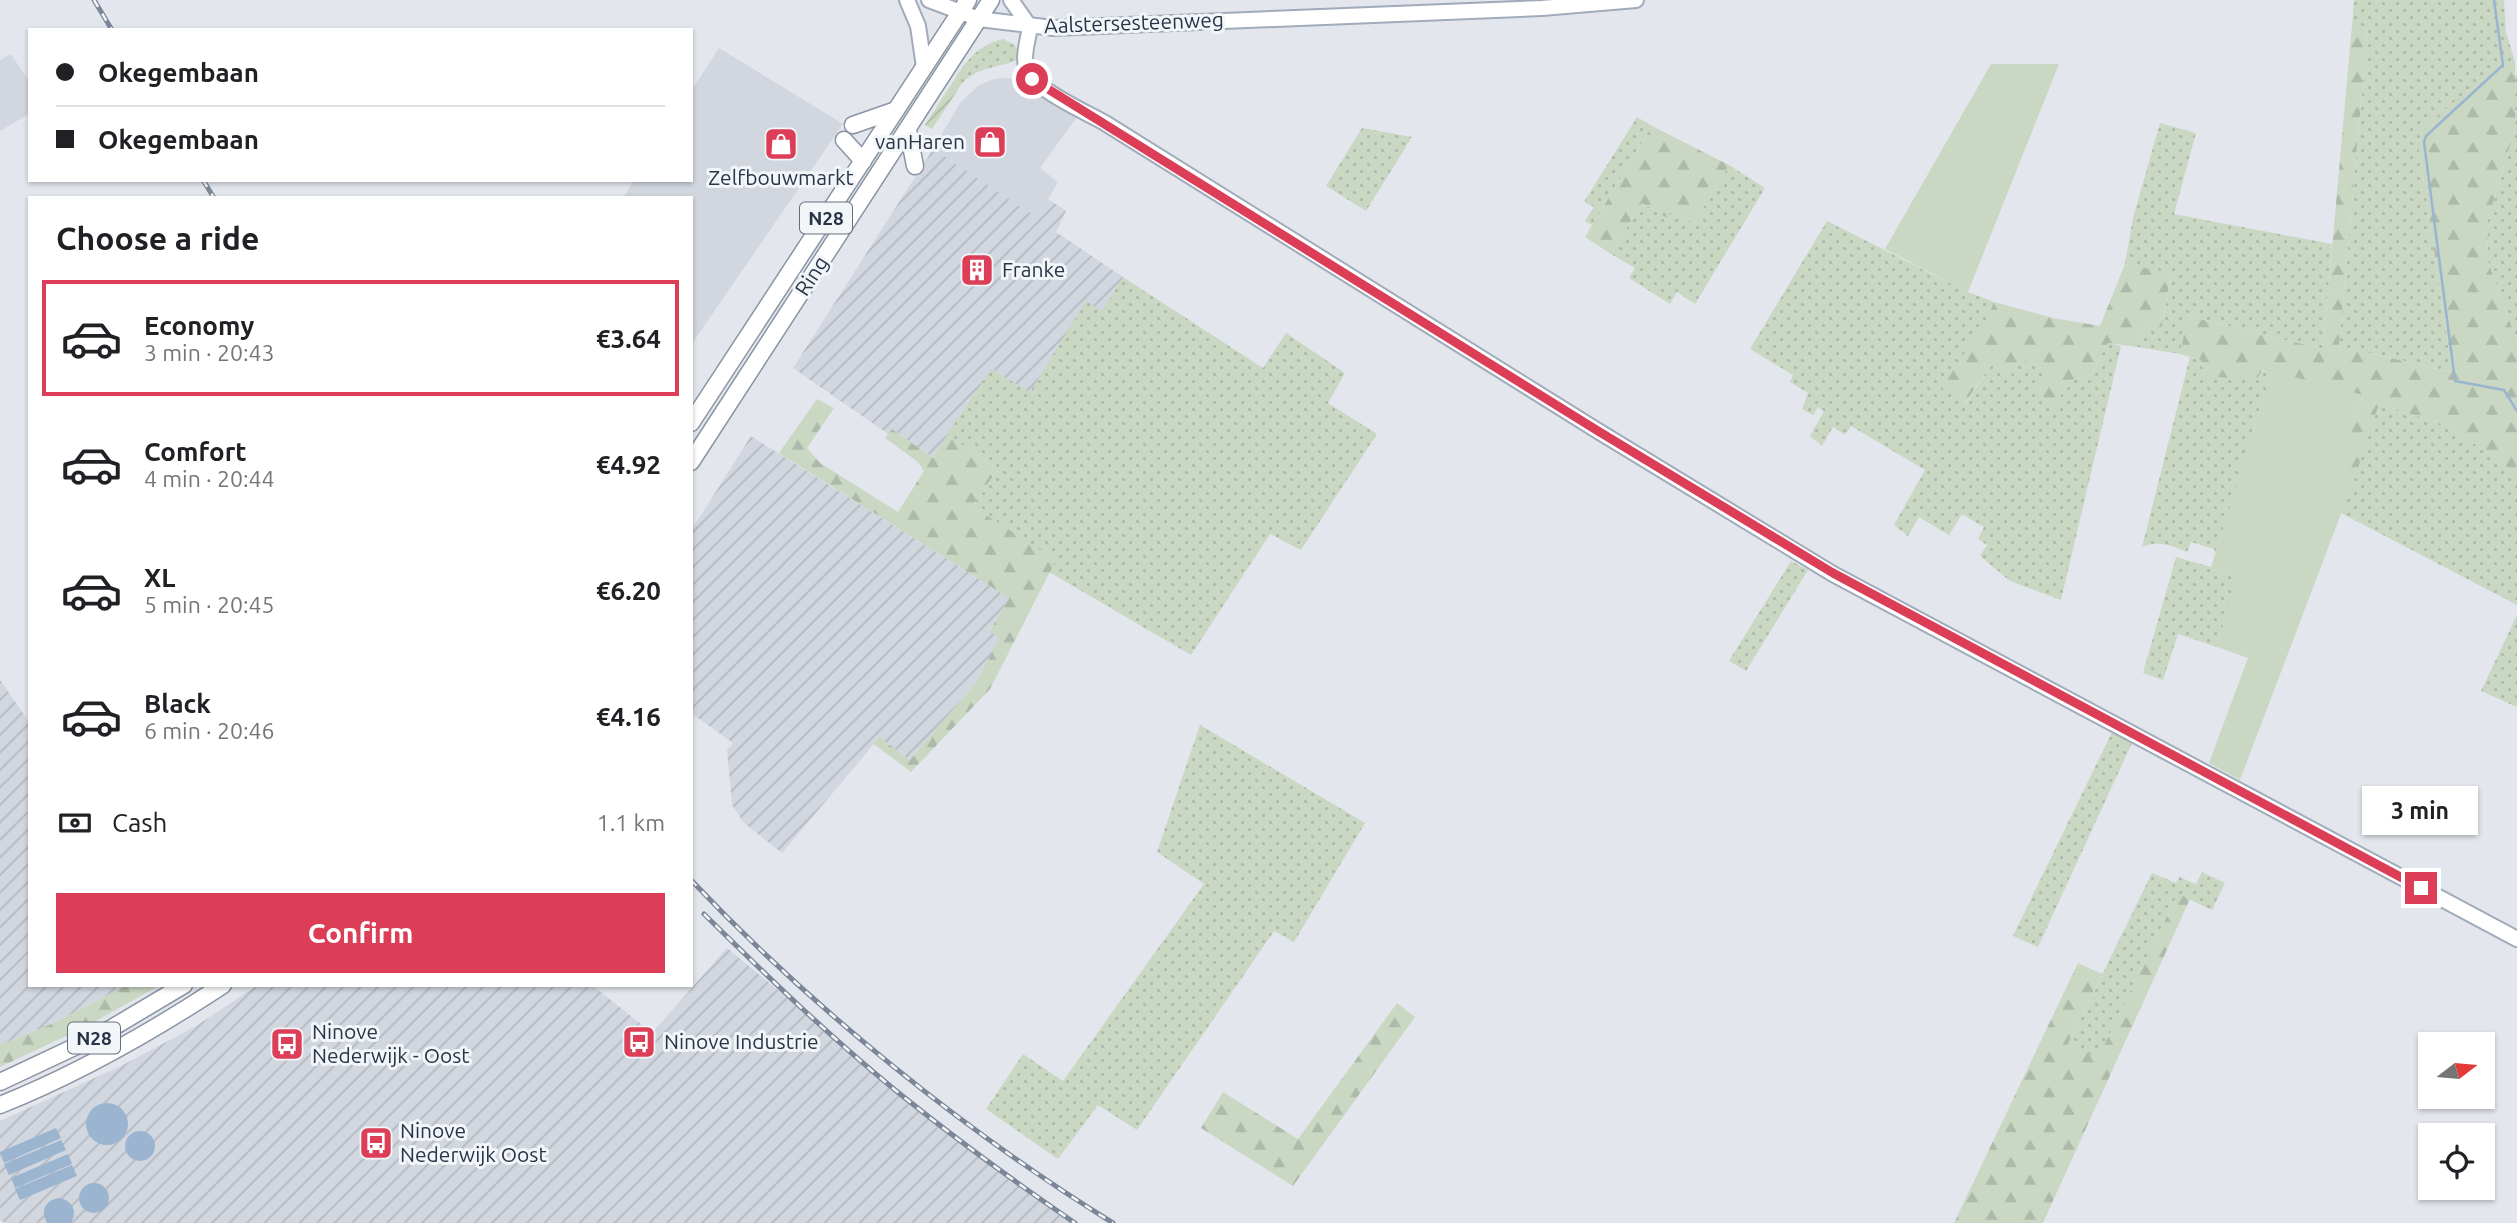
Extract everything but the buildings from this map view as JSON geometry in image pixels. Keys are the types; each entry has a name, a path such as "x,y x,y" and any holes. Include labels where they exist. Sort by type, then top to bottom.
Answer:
{"highway":[{"name":"N28","path":"979,19 990,0"},
{"name":"Ring","path":"693,421 964,7"},
{"name":"Ring","path":"693,459 979,19"},
{"path":"853,125 896,110"},
{"path":"908,130 915,166"},
{"path":"844,140 863,161"},
{"name":"N28","path":"0,1082 100,1035 181,987"},
{"name":"N28","path":"0,1105 116,1049 220,987"}],"main road":[{"path":"906,0 918,26 924,67"},
{"name":"Aalstersesteenweg","path":"929,0 964,7 979,19 1030,27 1542,8 1636,0"},
{"path":"1011,0 1030,27 1025,63 1027,72 1037,84 1105,123 1598,431 1833,573 2517,939"}],"shaded area":[{"path":"719,48 843,124 693,342 693,196 624,196 633,182 693,182 693,88"},
{"path":"11,54 28,80 28,114 0,131 0,60"},
{"path":"1006,78 1021,80 1077,117 1040,168 1058,182 1037,218 933,149 960,103 979,85"},
{"path":"933,149 1036,217 1047,198 1066,211 1056,232 1123,277 1102,312 1086,302 1030,393 991,369 933,458 892,429 888,434 793,368"},
{"path":"751,436 1009,598 989,631 1001,638 975,684 910,760 879,738 782,853 744,823 732,805 727,750 733,743 693,714 693,528"},
{"path":"0,680 28,720 28,987 123,987 54,1023 0,1045"},
{"path":"727,948 982,1159 1078,1223 5,1223 0,1220 0,1121 123,1065 196,1026 255,987 594,987 652,1033"}],"green space":[{"path":"2354,0 2504,0 2506,32 2515,62 2448,107 2425,129 2419,139 2452,372 2339,346 2368,27 2352,25"},
{"path":"2352,25 2368,26 2339,346 2452,372 2419,148 2420,138 2425,129 2448,107 2515,62 2515,128 2487,223 2488,261 2517,342 2517,477 2503,463 2448,426 2379,404 2355,477 2336,469 2363,396 2262,370 2258,377 2248,380 2209,376 2204,374 2201,360 2180,354 2188,316 2323,349"},
{"path":"1003,39 1015,45 1017,60 980,71 961,85 954,80 974,54"},
{"path":"1991,64 2059,64 1968,292 1885,249"},
{"path":"2515,75 2517,342 2488,261 2487,223 2515,128"},
{"path":"954,80 961,85 932,129 925,125"},
{"path":"1637,117 1652,126 1592,225 1585,221 1594,207 1584,202"},
{"path":"2160,123 2196,133 2174,214 2332,244 2323,349 2189,316 2180,354 2137,347 2142,326 2161,330 2171,274 2125,264 2133,218"},
{"path":"1652,126 1729,165 1694,223 1672,210 1667,218 1642,203 1611,254 1585,237"},
{"path":"1362,128 1412,137 1366,211 1326,186"},
{"path":"1729,165 1765,188 1695,304 1677,292 1670,304 1629,278 1635,268 1611,254 1642,203 1667,218 1672,210 1694,223"},
{"path":"1827,221 1968,292 1994,302 1987,318 1966,403 1991,365 2011,375 2022,359 2049,371 2036,394 2055,404 2070,380 2089,377 2108,343 2121,346 2061,600 2010,581 1980,556 1987,545 1978,539 1984,527 1962,514 1949,535 1919,517 1908,536 1894,525 1925,470 1851,426 1845,435 1833,427 1822,446 1810,436 1824,411 1818,407 1813,415 1802,409 1808,393 1790,382 1793,375 1750,349"},
{"path":"2125,264 2171,273 2161,330 2142,326 2137,347 2108,343 2089,377 2070,380 2055,404 2035,394 2048,371 2022,359 2011,375 1991,365 1965,403 1942,388 1987,318 1994,302 2053,318 2100,326"},
{"path":"1123,277 1263,368 1286,333 1345,373 1328,403 1377,434 1301,550 1270,534 1191,655 1049,572 1055,560 972,506 998,469 947,435 991,369 1030,392 1086,301 1102,311"},
{"path":"2190,357 2201,360 2204,374 2272,371 2216,552 2191,542 2187,552 2165,544 2142,547"},
{"path":"2272,371 2363,395 2337,469 2355,477 2240,780 2209,763 2248,658 2217,647 2236,578 2212,570 2211,567"},
{"path":"817,399 834,408 807,448 820,463 898,512 924,471 918,462 885,438 892,429 933,458 947,435 998,469 972,506 1056,560 990,689 911,772 874,744 879,737 910,760 975,684 1000,638 989,632 1009,598 779,453"},
{"path":"2379,404 2448,426 2503,463 2517,477 2517,605 2341,513"},
{"path":"2176,557 2211,567 2212,570 2236,578 2236,582 2217,647 2178,634 2163,680 2143,673"},
{"path":"1791,561 1808,570 1746,671 1729,661"},
{"path":"2517,615 2517,707 2481,691"},
{"path":"1200,725 1365,823 1294,942 1274,931 1137,1130 1098,1105 1058,1159 986,1109 1023,1054 1063,1081 1204,884 1157,852"},
{"path":"2112,732 2132,743 2038,947 2013,936"},
{"path":"2202,872 2225,883 2212,910 2178,894 2098,1059 2068,1044 2152,873 2176,883 2179,877 2196,884"},
{"path":"2178,894 2190,899 2043,1223 1954,1223 2078,963 2102,974 2068,1044 2098,1058"},
{"path":"123,987 157,987 85,1027 0,1067 0,1045 54,1023"},
{"path":"1397,1003 1415,1017 1293,1186 1201,1128 1223,1092 1298,1139"}],"water":[{"path":"107,1103 122,1109 128,1124 122,1139 107,1145 92,1139 86,1124 92,1109"},
{"path":"56,1128 61,1138 4,1163 0,1152"},
{"path":"140,1131 151,1135 155,1146 151,1157 140,1161 129,1157 125,1146 129,1135"},
{"path":"61,1140 66,1150 9,1175 4,1164"},
{"path":"68,1154 72,1164 15,1188 11,1178"},
{"path":"72,1165 77,1176 20,1200 15,1189"},
{"path":"94,1183 105,1187 109,1198 105,1209 94,1213 83,1209 79,1198 83,1187"},
{"path":"59,1198 67,1201 74,1210 71,1223 47,1223 45,1207 50,1201"}],"waterway":[{"path":"2494,0 2503,65 2426,136 2424,142 2455,381 2504,390 2517,411"}],"railway":[{"path":"94,0 111,28"},
{"path":"204,182 213,196"},
{"path":"693,882 787,974 891,1065 1001,1148 1113,1223"},
{"path":"704,914 874,1073 964,1144 1075,1223"}],"place":[{"name":"vanHaren","path":"990,142"},
{"name":"Zelfbouwmarkt","path":"781,144"},
{"name":"Franke","path":"977,270"},
{"name":"Ninove Industrie","path":"639,1042"},
{"name":"Ninove Nederwijk - Oost","path":"287,1044"},
{"name":"Ninove Nederwijk Oost","path":"376,1143"}],"route":[{"path":"1032,79 1598,431 1833,573 2421,888"}]}
